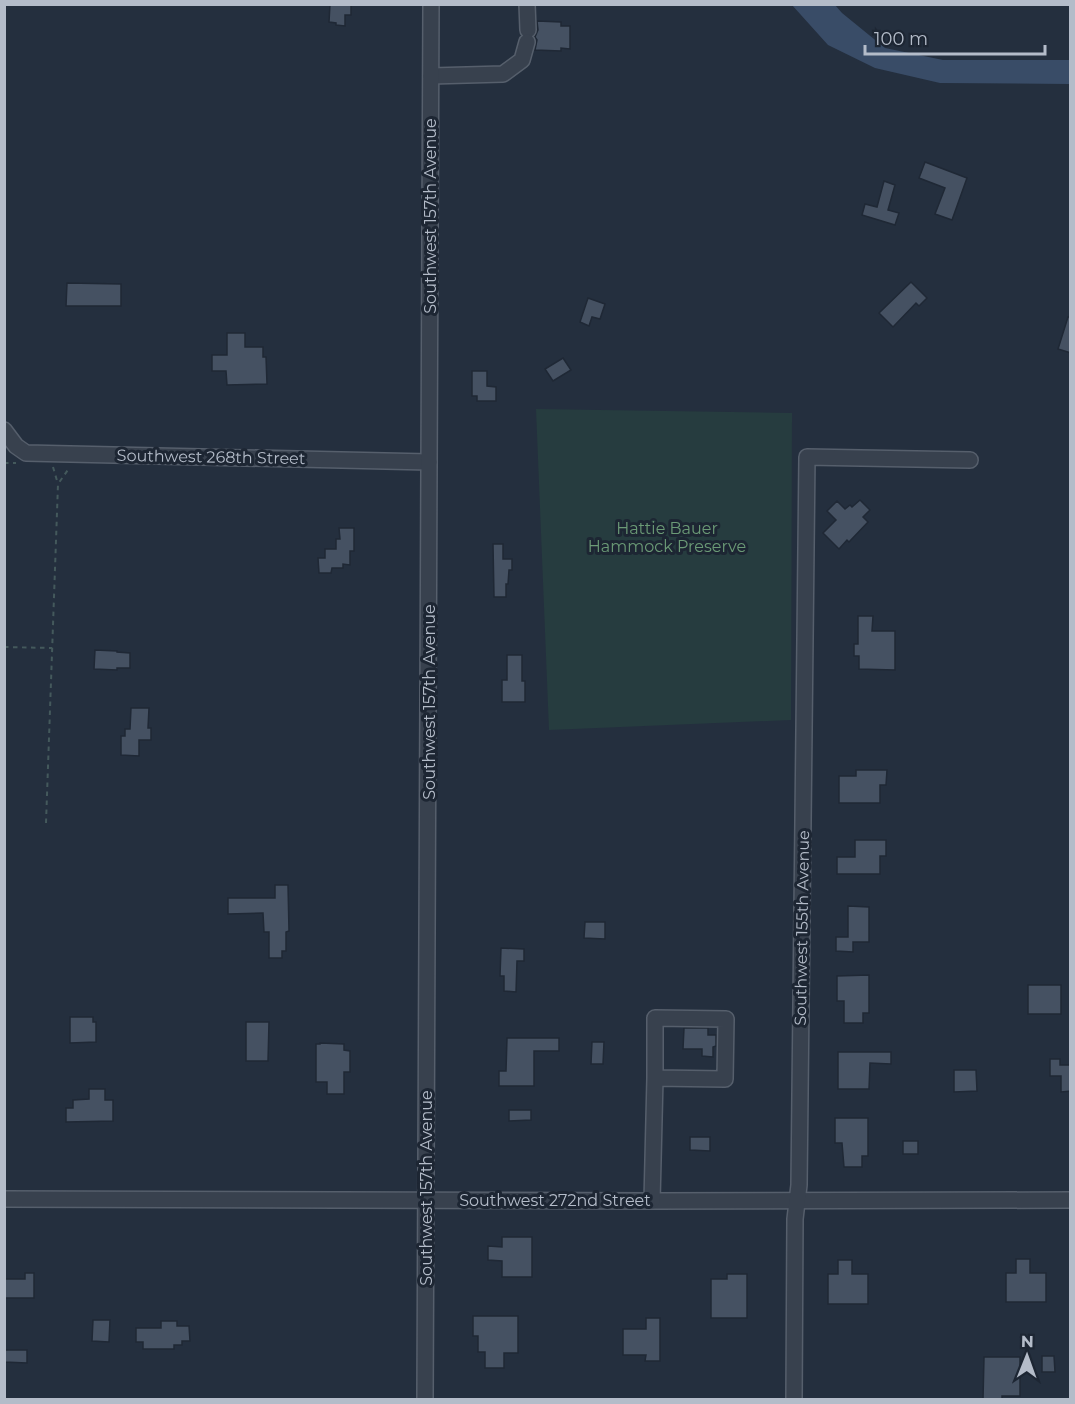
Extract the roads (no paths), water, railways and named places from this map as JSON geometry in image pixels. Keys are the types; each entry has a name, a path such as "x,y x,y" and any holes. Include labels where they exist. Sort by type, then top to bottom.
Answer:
{"street":[{"name":"Southwest 157th Avenue","path":"425,1400 431,4"},
{"path":"431,76 503,74 522,60 527,36 527,4"},
{"name":"Southwest 268th Street","path":"4,430 16,446 26,453 429,462"},
{"name":"Southwest 155th Avenue","path":"794,1400 795,1220 799,1185 807,457 970,460"},
{"path":"651,1201 655,1018 726,1019 725,1079 655,1078"},
{"name":"Southwest 272nd Street","path":"4,1199 1071,1200"}],"water":[{"path":"792,5 835,5 885,48 943,60 1070,60 1070,84 940,83 875,68 828,45"}],"park label":[{"name":"Hattie Bauer Hammock Preserve","path":"667,537"}]}
